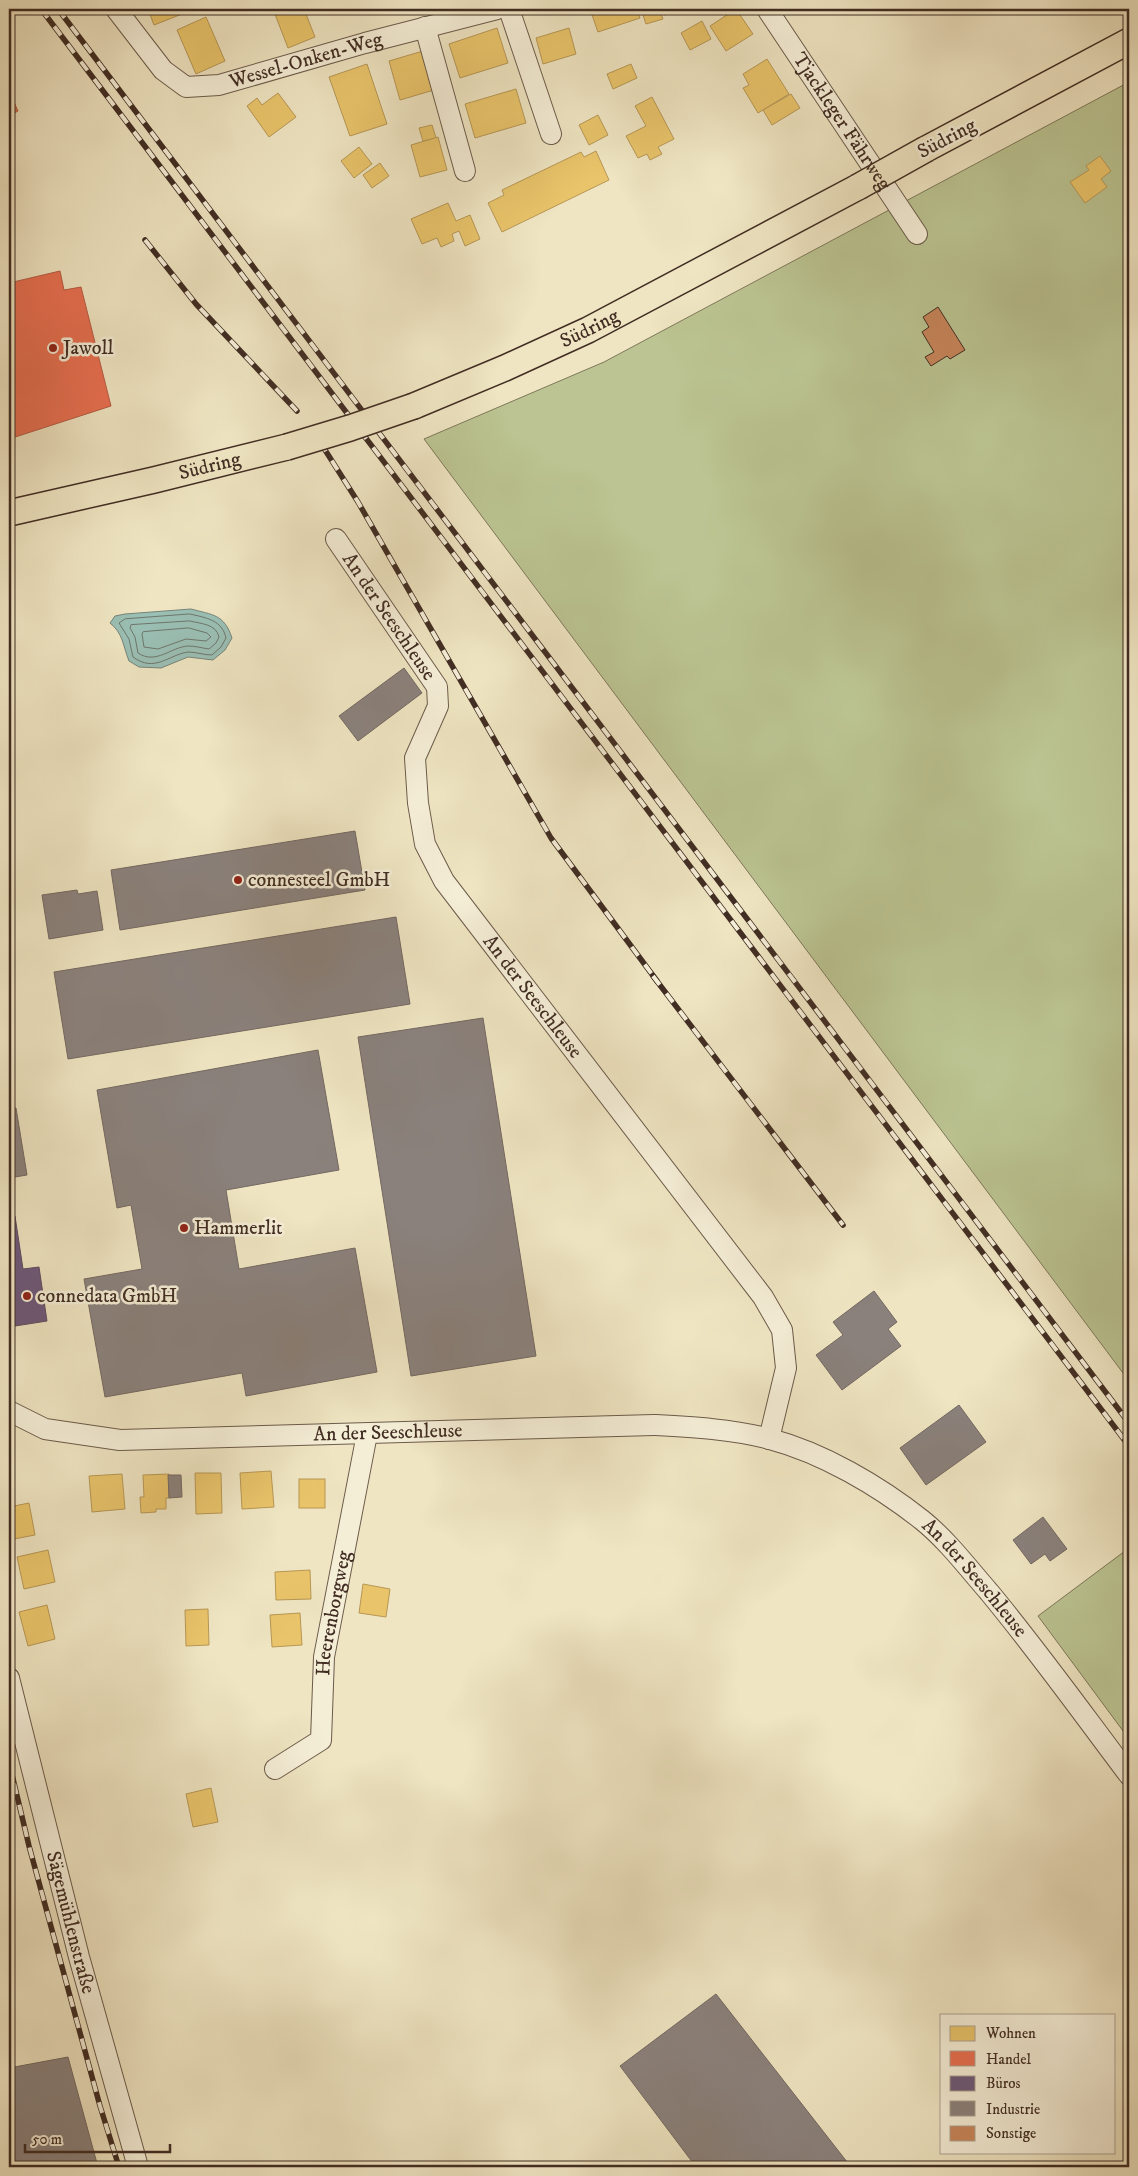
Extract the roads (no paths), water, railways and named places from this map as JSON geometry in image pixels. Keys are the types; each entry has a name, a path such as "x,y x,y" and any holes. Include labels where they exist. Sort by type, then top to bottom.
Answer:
{"main road":[{"name":"Südring","path":"9,513 287,447 414,406 505,368 588,330 1129,41"}],"street":[{"name":"Wessel-Onken-Weg","path":"116,9 163,70 186,87 219,86 425,27 497,9"},
{"path":"509,9 551,134"},
{"name":"Tjackleger Fährweg","path":"767,9 917,234"},
{"path":"425,27 466,172"},
{"name":"An der Seeschleuse","path":"336,539 437,687 438,706 415,758 418,803 425,844 444,881 763,1297 782,1330 786,1368 770,1439"},
{"name":"An der Seeschleuse","path":"9,1411 45,1429 120,1440 367,1434 418,1430 654,1425 724,1431 770,1439 818,1456 873,1487 923,1521 962,1560 1018,1627 1129,1775"},
{"name":"Heerenborgweg","path":"276,1769 321,1740 324,1657 367,1434"},
{"name":"Sägemühlenstraße","path":"9,1678 79,1957 138,2167"}],"water":[{"path":"191,609 217,617 229,630 232,638 225,650 213,660 188,657 161,668 139,667 129,661 118,631 110,623 115,616 125,614"}],"railway":[{"path":"41,9 1129,1446"},
{"path":"58,9 1129,1423"},
{"path":"145,240 196,304 297,411"},
{"path":"320,442 358,502 551,838 657,981"},
{"path":"653,976 843,1225"},
{"path":"9,1762 29,1846 100,2106 119,2167"}],"place":[{"name":"Jawoll","path":"53,348"},
{"name":"connesteel GmbH","path":"238,880"},
{"name":"Hammerlit","path":"184,1228"},
{"name":"connedata GmbH","path":"27,1296"}]}
